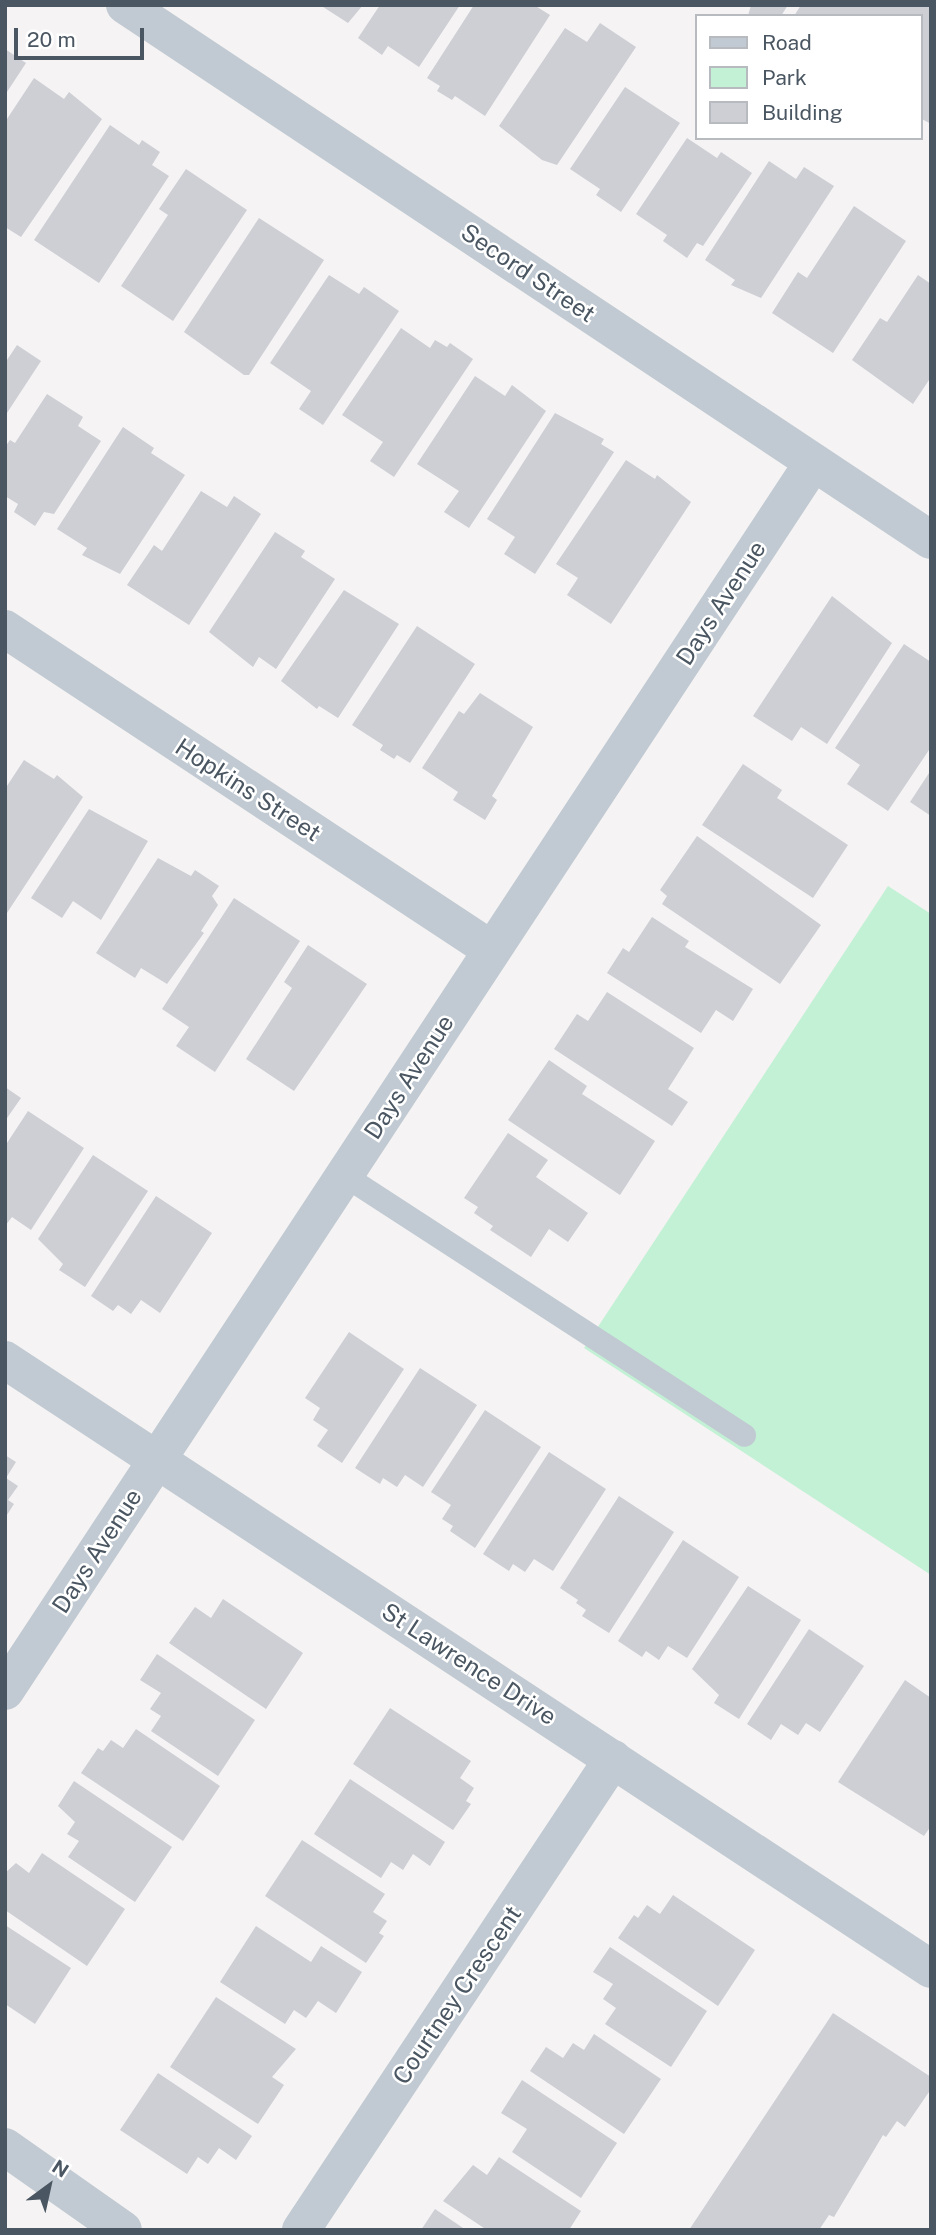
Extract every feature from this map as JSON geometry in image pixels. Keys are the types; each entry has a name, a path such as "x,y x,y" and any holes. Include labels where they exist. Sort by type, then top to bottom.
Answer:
{"street":[{"name":"Secord Street","path":"125,5 931,540"},
{"name":"Days Avenue","path":"5,1691 813,463"},
{"name":"Hopkins Street","path":"5,629 492,950"},
{"name":"St Lawrence Drive","path":"5,1360 158,1458 931,1969"},
{"name":"Courtney Crescent","path":"301,2230 613,1759"},
{"path":"5,2147 123,2230"}],"lane":[{"path":"344,1175 744,1435"}],"green space":[{"path":"888,886 931,914 931,1575 584,1348"}],"building":[{"path":"320,5 363,5 348,23"},
{"path":"380,5 460,5 419,67 388,46 382,55 358,38"},
{"path":"474,5 534,5 550,15 485,116 455,96 452,100 437,91 440,86 427,78"},
{"path":"751,5 788,5 782,14 749,14"},
{"path":"801,5 931,5 931,124 922,119 922,14 795,14"},
{"path":"600,23 636,47 557,165 542,160 499,126 565,28 587,42"},
{"path":"5,49 26,63 5,95"},
{"path":"34,78 64,99 69,92 102,119 21,237 5,227 5,122"},
{"path":"625,87 680,123 621,212 596,195 600,189 570,169"},
{"path":"110,125 139,145 142,140 160,152 152,165 169,176 99,283 34,240"},
{"path":"687,138 717,158 721,152 752,173 703,246 697,243 687,258 663,241 667,235 636,214"},
{"path":"769,161 796,179 804,167 834,186 761,298 731,285 735,280 705,260"},
{"path":"186,169 247,210 173,321 121,286 168,215 159,209"},
{"path":"854,206 906,241 833,353 772,313 798,272 807,278"},
{"path":"259,218 324,260 249,375 244,375 184,332"},
{"path":"329,275 359,294 364,287 399,311 323,425 299,409 311,391 270,363"},
{"path":"918,275 931,284 931,377 913,404 852,360 880,318 887,322"},
{"path":"401,328 430,348 435,340 447,347 450,343 473,359 394,477 370,461 383,442 342,415"},
{"path":"17,345 41,361 5,416 5,363"},
{"path":"475,376 505,396 512,385 546,411 469,528 444,512 459,491 417,464"},
{"path":"47,394 83,417 78,426 101,441 54,514 44,512 35,526 14,512 18,504 5,496 5,447 10,440 15,443"},
{"path":"555,413 604,439 601,444 614,452 535,574 504,554 515,537 487,519"},
{"path":"123,427 154,448 151,453 185,475 120,574 82,555 87,548 57,529"},
{"path":"626,460 655,479 657,475 691,502 611,624 567,595 578,578 556,564"},
{"path":"201,491 227,507 234,496 261,514 189,625 127,585 154,545 162,551"},
{"path":"275,532 305,551 301,557 335,579 276,669 259,657 253,667 209,632"},
{"path":"344,590 399,624 338,718 319,706 317,709 281,681"},
{"path":"832,596 892,643 827,744 801,727 792,741 753,716"},
{"path":"417,626 475,664 410,763 397,755 394,759 380,750 383,745 352,725"},
{"path":"904,644 931,662 931,747 888,811 847,784 860,765 835,748"},
{"path":"480,693 533,727 492,796 497,800 485,820 453,800 458,792 422,768 459,711 464,714"},
{"path":"24,760 54,779 57,775 83,797 5,916 5,789"},
{"path":"743,764 782,790 777,798 848,845 813,898 702,825"},
{"path":"931,770 931,816 910,802"},
{"path":"89,809 148,841 101,920 73,901 62,918 31,898"},
{"path":"697,836 821,925 780,984 662,904 667,896 660,890"},
{"path":"158,858 191,876 195,870 219,886 212,896 218,905 201,931 204,933 167,984 141,968 135,978 96,953"},
{"path":"234,898 300,941 215,1072 176,1046 189,1027 162,1009"},
{"path":"652,917 689,941 685,947 753,989 733,1021 716,1010 701,1033 607,973 623,948 629,952"},
{"path":"308,945 367,984 294,1091 246,1059 292,988 284,982"},
{"path":"607,992 694,1048 668,1089 688,1102 672,1126 554,1049 577,1014 588,1021"},
{"path":"549,1060 587,1086 582,1094 655,1141 620,1195 508,1120"},
{"path":"5,1087 21,1098 5,1121"},
{"path":"28,1111 84,1148 31,1230 12,1217 5,1226 5,1146"},
{"path":"508,1133 548,1160 536,1177 588,1213 568,1242 549,1229 531,1257 490,1230 493,1226 474,1213 478,1207 464,1198"},
{"path":"93,1155 148,1191 85,1287 59,1270 63,1264 38,1239"},
{"path":"156,1196 212,1233 160,1313 141,1300 131,1314 118,1305 113,1311 91,1296"},
{"path":"349,1332 404,1369 342,1463 317,1446 328,1430 313,1420 320,1408 305,1398"},
{"path":"420,1368 477,1405 423,1487 405,1475 397,1487 383,1478 380,1484 355,1468"},
{"path":"485,1410 541,1447 475,1548 450,1531 453,1526 442,1519 451,1505 431,1492"},
{"path":"549,1452 606,1489 553,1571 534,1559 525,1572 513,1564 509,1571 483,1554"},
{"path":"5,1455 16,1462 6,1478 18,1486 8,1500 14,1504 5,1518"},
{"path":"619,1496 674,1532 609,1633 582,1616 586,1610 576,1603 578,1600 560,1588"},
{"path":"683,1540 739,1577 687,1658 668,1646 659,1660 646,1651 642,1657 618,1641"},
{"path":"748,1586 801,1620 739,1719 714,1703 719,1695 692,1669"},
{"path":"223,1599 303,1653 266,1709 169,1643 195,1607 211,1618"},
{"path":"809,1629 864,1666 820,1732 806,1723 798,1735 781,1724 771,1740 747,1724"},
{"path":"157,1654 255,1720 218,1776 151,1731 161,1716 150,1709 161,1693 140,1680"},
{"path":"905,1680 931,1698 931,1826 924,1836 838,1782"},
{"path":"390,1708 471,1761 460,1778 474,1788 466,1801 471,1804 453,1830 353,1764"},
{"path":"136,1729 220,1786 183,1841 81,1773 98,1748 103,1751 111,1740 123,1748"},
{"path":"350,1779 445,1842 430,1866 413,1854 403,1870 391,1862 381,1878 314,1834"},
{"path":"74,1781 172,1847 135,1902 68,1857 79,1841 67,1834 75,1822 58,1806"},
{"path":"302,1840 385,1894 373,1912 387,1921 379,1933 384,1936 366,1963 265,1896"},
{"path":"42,1853 125,1909 87,1966 5,1910 5,1873 16,1863 29,1873"},
{"path":"673,1895 755,1950 718,2006 618,1938 634,1915 638,1918 647,1905 660,1914"},
{"path":"5,1925 71,1968 35,2024 5,2004"},
{"path":"256,1926 311,1962 321,1946 362,1972 336,2013 318,2001 306,2018 294,2010 285,2024 220,1982"},
{"path":"610,1947 707,2011 671,2067 605,2024 616,2008 603,1999 613,1984 593,1972"},
{"path":"216,1997 296,2049 272,2077 284,2085 258,2124 170,2067"},
{"path":"833,2013 931,2077 931,2089 905,2127 897,2121 886,2137 883,2135 834,2217 829,2215 819,2230 689,2230"},
{"path":"594,2034 661,2079 624,2134 530,2071 546,2047 563,2058 573,2043 584,2050"},
{"path":"158,2073 252,2136 236,2160 219,2148 208,2164 198,2157 187,2174 120,2130"},
{"path":"522,2080 617,2143 581,2198 512,2152 527,2129 501,2113"},
{"path":"499,2157 581,2211 569,2230 487,2230 443,2201 473,2165 487,2175"},
{"path":"435,2209 466,2230 421,2230"}]}
